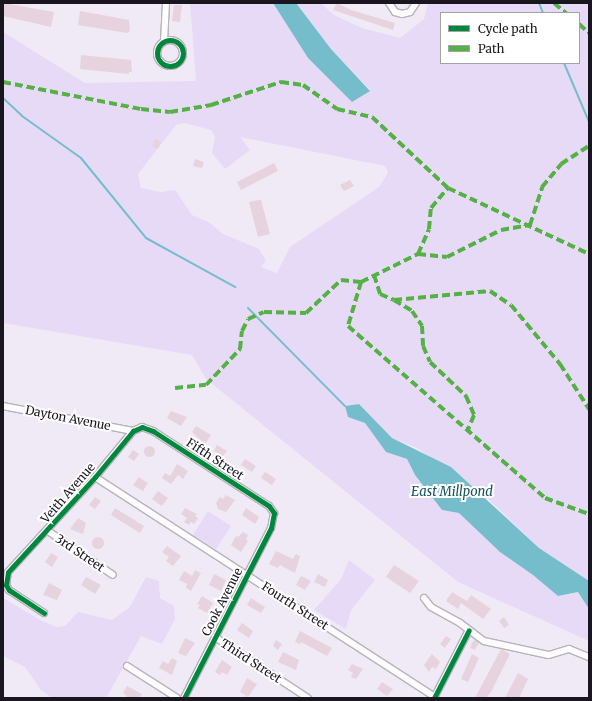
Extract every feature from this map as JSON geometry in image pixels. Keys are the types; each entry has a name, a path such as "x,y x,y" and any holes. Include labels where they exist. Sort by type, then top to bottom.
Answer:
{"street":[{"path":"164,42 176,41 182,47 183,55 176,65 167,66 160,61 157,52 164,42 166,3"},
{"path":"381,3 386,3"},
{"path":"389,3 395,12 402,14 410,12 416,3"},
{"name":"Dayton Avenue","path":"3,406 133,431"},
{"name":"Veith Avenue","path":"44,612 9,590 6,585 8,572 48,531 133,431 142,427"},
{"name":"Fifth Street","path":"142,427 153,431 269,506 274,514"},
{"name":"Fourth Street","path":"95,477 247,574 434,697"},
{"name":"Cook Avenue","path":"184,698 271,528 274,514"},
{"name":"3rd Street","path":"48,531 113,575"},
{"path":"424,598 431,607 484,641 549,655 568,649 589,657"},
{"path":"434,697 469,630"},
{"name":"Third Street","path":"215,637 308,698"},
{"path":"127,666 177,698"}],"shaded area":[{"path":"190,3 273,3 308,58 352,101 370,90 331,49 296,3 321,3 334,15 362,28 400,38 424,19 428,3 589,3 589,581 539,548 485,496 417,448 392,438 359,404 345,406 348,416 365,423 386,452 407,459 415,475 442,510 459,513 558,596 578,592 589,609 589,641 458,582 206,379 192,355 3,323 3,32 85,83 196,81","holes":["185,123 211,130 215,137 212,153 225,169 250,150 240,137 385,166 388,173 379,187 290,247 277,273 261,267 266,261 259,249 223,234 210,223 192,215 175,190 160,192 141,188 138,174 176,125"]},
{"path":"208,511 231,526 216,549 193,535"},
{"path":"349,560 375,580 351,610 346,629 314,610 341,579"},
{"path":"146,577 159,581 160,598 174,606 175,619 162,644 141,636 106,698 52,698 41,690 25,667 3,656 3,598 42,621 57,627 65,626 78,612 112,620 130,607"}],"water":[{"path":"273,3 296,3 331,49 370,91 352,102 308,58"},
{"name":"East Millpond","path":"359,404 392,438 451,467 539,548 589,581 589,609 578,592 558,596 533,575 500,552 459,513 442,510 415,475 407,459 386,452 365,423 348,417 345,406"}],"building":[{"path":"3,3 54,12 51,27 3,16"},
{"path":"337,3 351,10 395,23 393,30 333,10"},
{"path":"174,5 182,5 180,22 172,21"},
{"path":"80,11 129,20 130,31 127,33 78,25"},
{"path":"81,55 131,60 132,72 129,72 129,74 80,69"},
{"path":"155,139 161,142 158,149 152,146"},
{"path":"195,159 204,162 202,168 193,166"},
{"path":"274,163 278,171 241,190 237,182"},
{"path":"350,180 354,186 344,191 340,185"},
{"path":"261,200 270,234 258,237 249,202"},
{"path":"171,411 187,417 181,426 167,418"},
{"path":"196,426 211,435 205,444 192,432"},
{"path":"149,445 153,447 155,451 153,455 149,457 145,455 143,451 145,447"},
{"path":"217,445 227,451 223,456 214,451"},
{"path":"133,450 139,454 134,461 128,457"},
{"path":"245,459 256,466 252,472 241,465"},
{"path":"177,464 188,471 183,479 178,475 171,484 162,478 165,473 170,476"},
{"path":"265,472 276,479 272,485 261,478"},
{"path":"139,477 148,483 143,491 133,485"},
{"path":"158,491 168,498 162,506 152,499"},
{"path":"226,495 235,500 226,512 218,509 216,503 220,497 223,499"},
{"path":"95,497 101,501 95,509 89,505"},
{"path":"115,508 144,526 140,533 111,515"},
{"path":"185,508 197,514 195,516 198,518 194,524 191,522 189,525 184,522 187,518 181,514"},
{"path":"246,508 259,517 255,524 242,515"},
{"path":"78,518 86,523 83,534 70,529"},
{"path":"243,532 248,535 246,539 248,541 241,552 231,545 236,536 238,537"},
{"path":"98,537 102,539 104,543 102,547 98,549 94,547 92,543 94,539"},
{"path":"167,546 181,556 173,566 166,561 169,557 162,552"},
{"path":"276,551 293,559 296,554 300,556 295,573 280,565 278,568 269,564"},
{"path":"51,553 58,557 52,567 45,562"},
{"path":"394,565 419,581 410,593 386,577"},
{"path":"195,570 201,573 191,591 186,588 187,584 179,580 184,571 192,576"},
{"path":"214,574 226,580 221,591 209,585"},
{"path":"318,574 328,580 325,587 314,582"},
{"path":"301,576 311,581 305,590 296,585"},
{"path":"86,577 101,585 95,594 81,585"},
{"path":"49,583 62,590 57,600 43,595"},
{"path":"452,592 467,601 471,595 491,609 483,619 461,603 458,609 446,601"},
{"path":"202,596 213,603 207,613 198,608 200,605 197,604"},
{"path":"251,598 265,607 261,613 247,605"},
{"path":"504,617 509,625 504,628 499,621"},
{"path":"242,623 253,631 249,638 237,630"},
{"path":"300,631 332,648 327,656 301,642 300,644 295,642"},
{"path":"446,636 451,639 445,648 440,644"},
{"path":"185,638 195,643 186,656 178,653"},
{"path":"474,639 479,643 475,650 470,648"},
{"path":"276,640 282,644 278,650 273,646"},
{"path":"501,649 510,654 491,692 486,698 475,698"},
{"path":"283,652 299,660 296,670 278,662"},
{"path":"432,654 440,662 436,669 432,667 429,672 424,665"},
{"path":"472,654 479,658 468,682 461,679"},
{"path":"172,658 177,661 172,675 159,668 163,661 168,664"},
{"path":"222,660 232,667 227,675 222,672 220,675 215,672"},
{"path":"352,664 363,669 356,679 351,677 353,673 348,670"},
{"path":"518,673 528,679 519,698 505,698"},
{"path":"247,678 257,684 248,697 240,692"},
{"path":"382,682 393,689 387,696 377,689"},
{"path":"127,686 142,694 140,698 126,698 127,696 123,693"}],"waterway":[{"path":"539,3 543,12"},
{"path":"564,64 589,122"},
{"path":"3,98 22,116 81,158 146,238 235,287"},
{"path":"248,308 345,406"}],"marked path":[{"path":"554,3 565,12"},
{"path":"580,25 589,33"},
{"path":"3,82 141,109 170,112 211,105 281,82 303,85 337,109 372,117 448,188 589,254"},
{"path":"175,388 206,385 240,349 242,331 248,319 264,312 306,313 341,280 361,282 418,254 447,257 501,230 530,225 542,187 561,164 589,146"},
{"path":"418,254 429,229 431,208 448,188"},
{"path":"374,275 380,294 394,300 490,291 511,305 560,364 589,409"},
{"path":"361,282 348,326 545,498 589,514"},
{"path":"394,300 412,311 422,326 423,346 430,362 466,396 474,415 468,430"}],"cycle path":[{"path":"170,40 179,44 183,53 179,62 170,66 161,62 157,53 161,44 170,40"},
{"path":"44,613 9,590 6,585 8,572 95,477 133,431 142,427 153,431 269,506 274,513 271,528 184,698"},
{"path":"434,698 469,630"}]}
